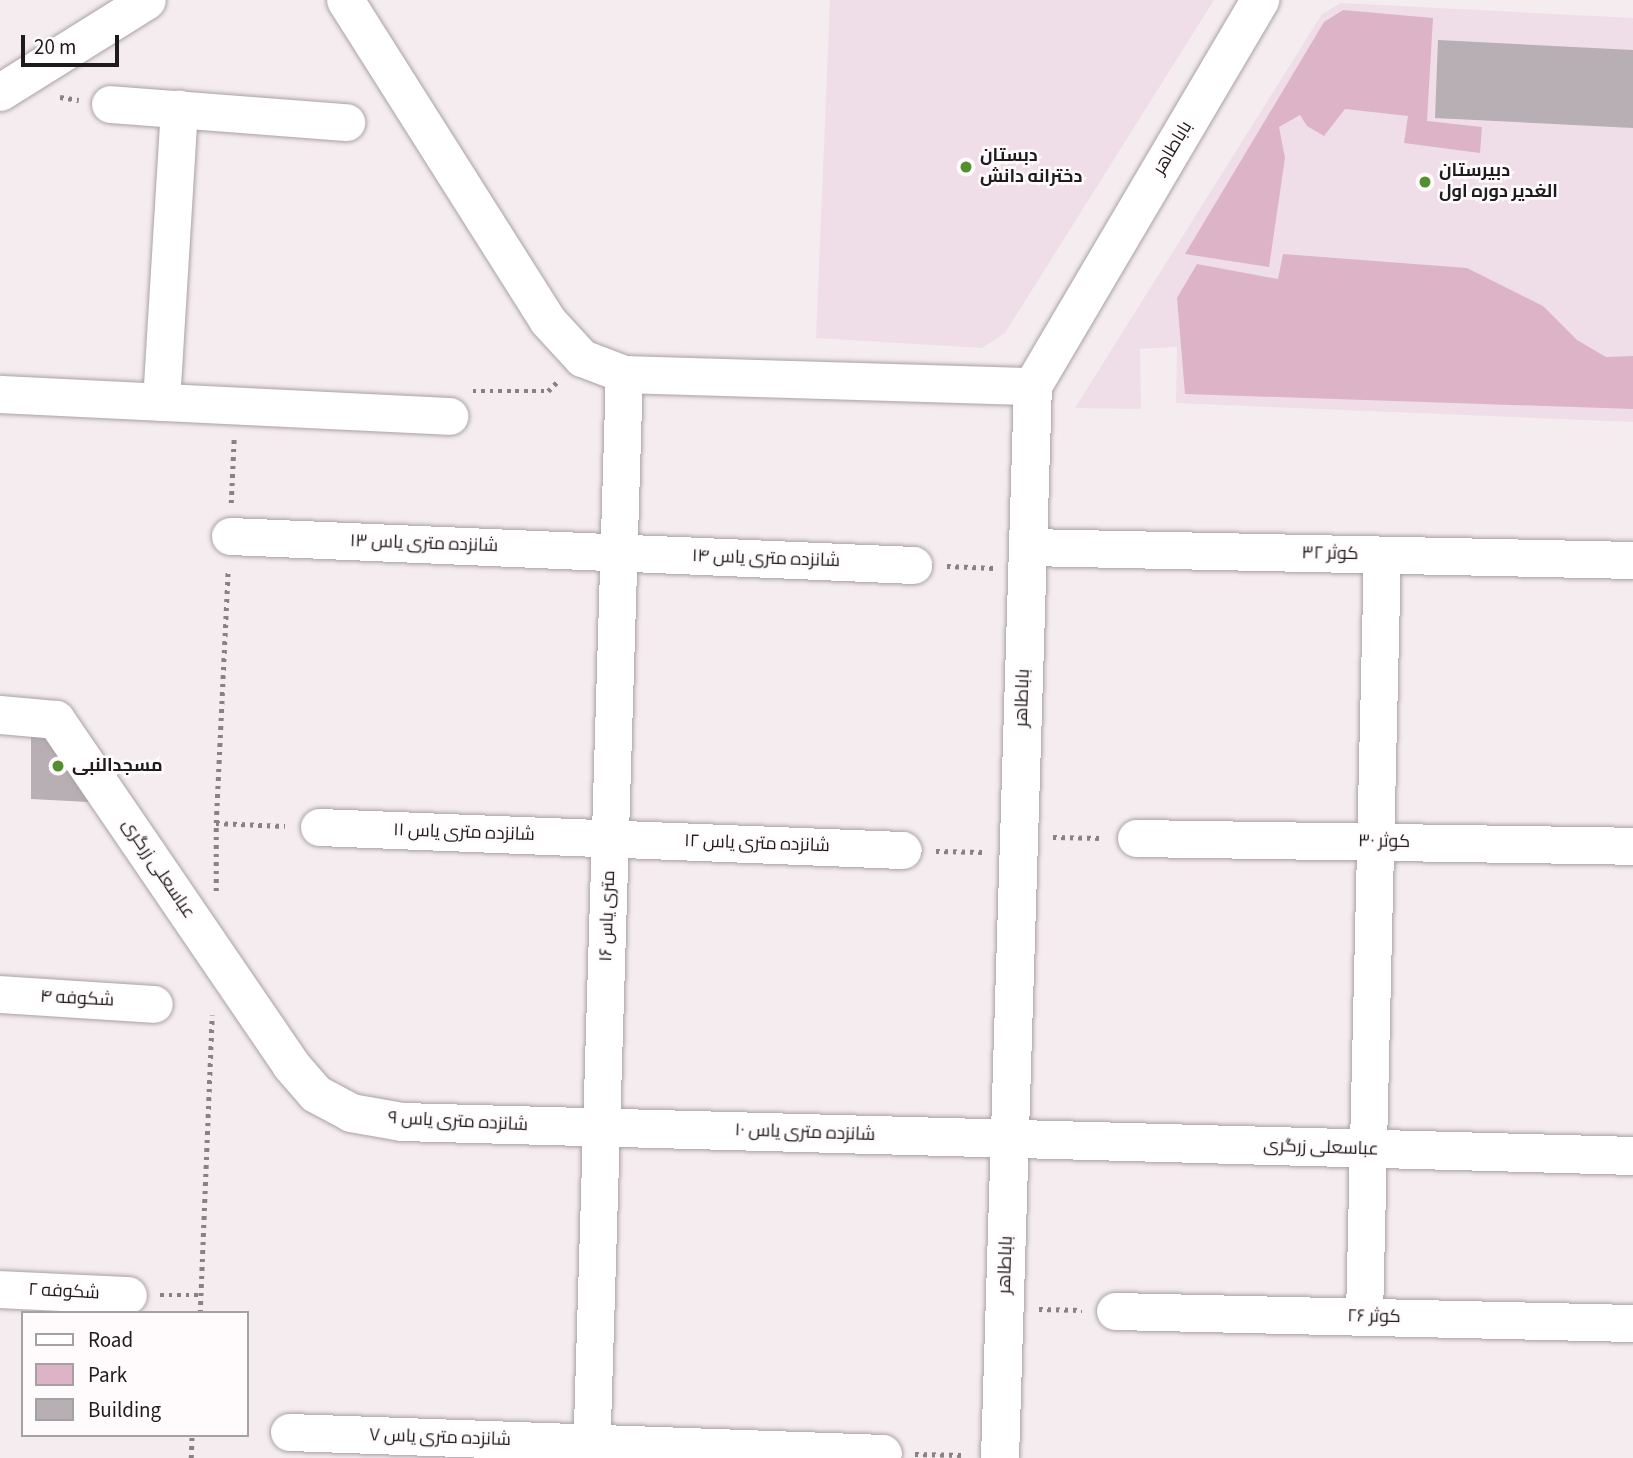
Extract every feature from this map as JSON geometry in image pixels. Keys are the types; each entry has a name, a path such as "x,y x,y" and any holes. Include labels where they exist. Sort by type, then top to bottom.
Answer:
{"street":[{"path":"0,92 147,0"},
{"path":"345,0 547,320 582,358 624,374 1033,386"},
{"name":"باباطاهر","path":"1000,1457 1033,386 1260,0"},
{"path":"110,104 346,122"},
{"path":"161,402 179,109"},
{"name":"۱۶ متری یاس","path":"591,1450 624,374"},
{"path":"0,394 449,416"},
{"name":"شانزده متری یاس ۱۳","path":"230,536 619,552"},
{"name":"شانزده متری یاس ۱۴","path":"619,552 913,565"},
{"path":"1364,1316 1382,555"},
{"name":"کوثر ۳۲","path":"1027,558 1382,555 1633,560"},
{"name":"عباسعلی زرگری","path":"0,716 56,720 291,1065"},
{"name":"شانزده متری یاس ۱۱","path":"319,827 610,838"},
{"name":"شانزده متری یاس ۱۲","path":"610,838 903,850"},
{"name":"کوثر ۳۰","path":"1136,838 1633,846"},
{"name":"شکوفه ۴","path":"0,994 154,1004"},
{"name":"شانزده متری یاس ۹","path":"291,1065 316,1094 351,1113 402,1122 601,1128"},
{"name":"شانزده متری یاس ۱۰","path":"601,1128 1010,1139"},
{"name":"عباسعلی زرگری","path":"1010,1139 1633,1156"},
{"name":"شکوفه ۲","path":"0,1289 128,1295"},
{"name":"کوثر ۲۶","path":"1115,1311 1633,1323"},
{"name":"شانزده متری یاس ۷","path":"289,1432 591,1450 883,1453"}],"path":[{"path":"449,416 467,391 548,391 582,358"},
{"path":"216,903 216,823 236,406"},
{"path":"913,565 1027,558"},
{"path":"216,823 319,827"},
{"path":"903,850 1136,838"},
{"path":"200,1311 212,1013"},
{"path":"1005,1308 1115,1311"},
{"path":"191,1458 192,1437"},
{"path":"883,1453 1000,1457"}],"shaded area":[{"name":"دبستان دخترانه دانش","path":"830,0 1214,0 1005,333 982,348 816,338"},
{"name":"دبیرستان الغدیر دوره اول","path":"1341,3 1633,18 1633,422 1176,403 1177,347 1140,349 1141,409 1075,408 1322,14"}],"green space":[{"path":"1343,10 1433,18 1427,121 1482,127 1480,153 1404,143 1408,116 1345,109 1324,136 1307,126 1300,115 1279,127 1285,158 1269,267 1185,254 1324,22"},
{"path":"1283,254 1467,268 1543,306 1577,340 1606,357 1633,356 1633,409 1185,394 1177,298 1197,264 1278,279"}],"building":[{"path":"1438,40 1633,50 1633,128 1435,118"},
{"name":"مسجدالنبی","path":"31,732 66,734 107,803 31,799"}],"place":[{"name":"دبستان دخترانه دانش","path":"966,167"},
{"name":"دبیرستان الغدیر دوره اول","path":"1425,182"},
{"name":"مسجدالنبی","path":"58,766"}]}
